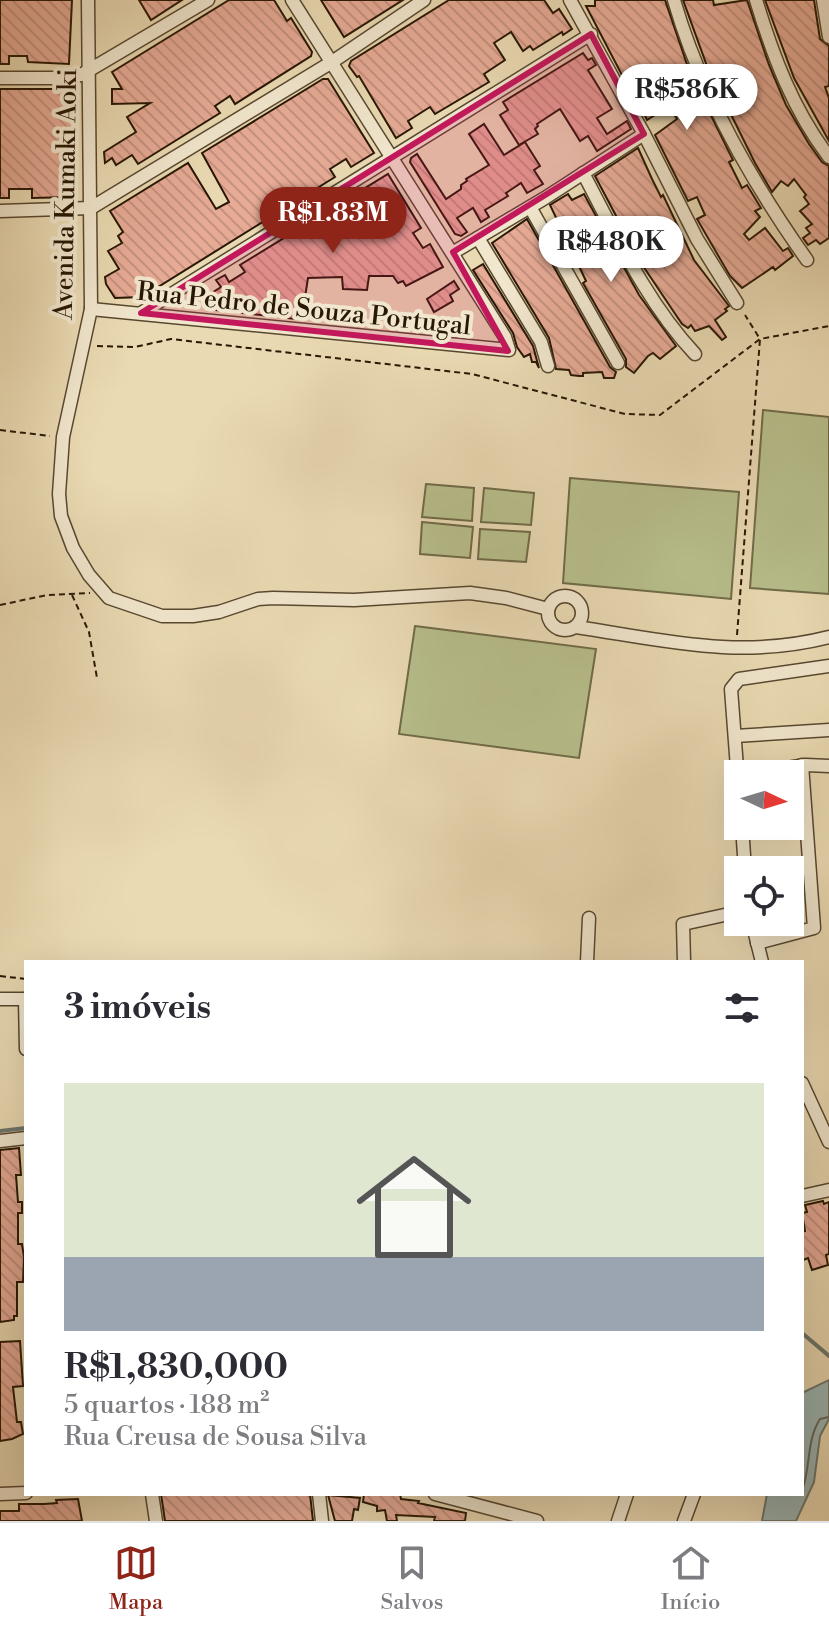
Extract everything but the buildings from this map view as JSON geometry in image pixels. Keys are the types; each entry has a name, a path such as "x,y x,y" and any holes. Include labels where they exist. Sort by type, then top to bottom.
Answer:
{"street":[{"name":"Avenida Kumaki Aoki","path":"88,0 91,309 63,437 59,494 61,516 73,548 89,575 109,598 162,616 219,612 258,599 354,600 470,593 548,609"},
{"path":"0,78 57,78 88,72 208,0"},
{"path":"292,0 454,252 644,134"},
{"path":"0,211 91,208 332,62 424,0"},
{"path":"570,0 591,34 697,239 737,303"},
{"path":"674,0 689,44 727,131 757,184 807,260"},
{"path":"756,0 791,97 804,123 829,157"},
{"path":"823,0 829,37"},
{"path":"141,313 591,34"},
{"path":"583,173 651,296 669,324 695,354"},
{"path":"530,207 618,363"},
{"path":"478,238 541,342 548,366"},
{"name":"Rua Pedro de Souza Portugal","path":"91,309 509,350 510,346 454,252"},
{"name":"Avenida Kumaki Aoki","path":"576,627 582,612 574,599 558,598 548,609 549,620 556,628 566,631 576,627 691,647 796,644 829,637"},
{"path":"737,760 731,689 739,679 829,666"},
{"path":"735,736 829,730"},
{"path":"804,765 829,766"},
{"path":"757,943 814,928 804,792"},
{"path":"684,960 683,924 724,915"},
{"path":"587,960 589,918"},
{"path":"755,936 761,960"},
{"path":"0,999 24,999"},
{"path":"804,1087 829,1142"},
{"path":"0,1141 24,1138"},
{"path":"804,1196 829,1190"},
{"path":"0,1494 24,1493"},
{"path":"152,1496 156,1521"},
{"path":"319,1496 322,1521"},
{"path":"443,1496 537,1521"},
{"path":"618,1521 626,1496"},
{"path":"684,1521 693,1496"}],"path":[{"path":"736,648 760,339 737,303"},
{"path":"82,346 135,347 171,339 456,372 625,414 660,415 760,339 829,326"},
{"path":"0,430 63,437"},
{"path":"0,605 47,595 105,593"},
{"path":"72,594 89,632 97,678"},
{"path":"0,976 24,979"}],"highlighted area":[{"path":"591,34 644,134 453,252 508,351 141,313"}],"green space":[{"path":"763,410 829,417 829,594 750,588"},
{"path":"570,478 739,492 731,599 563,583"},
{"path":"426,484 474,488 472,521 422,517"},
{"path":"484,488 534,493 531,525 481,522"},
{"path":"422,522 473,527 470,558 420,554"},
{"path":"480,529 530,532 526,562 478,559"},
{"path":"415,626 596,649 579,758 399,734"}],"water":[{"path":"829,1380 829,1419 820,1436 814,1482 796,1521 762,1521 767,1496 804,1496 804,1392"}],"waterway":[{"path":"0,1131 24,1128"},
{"path":"804,1335 829,1356"}]}
